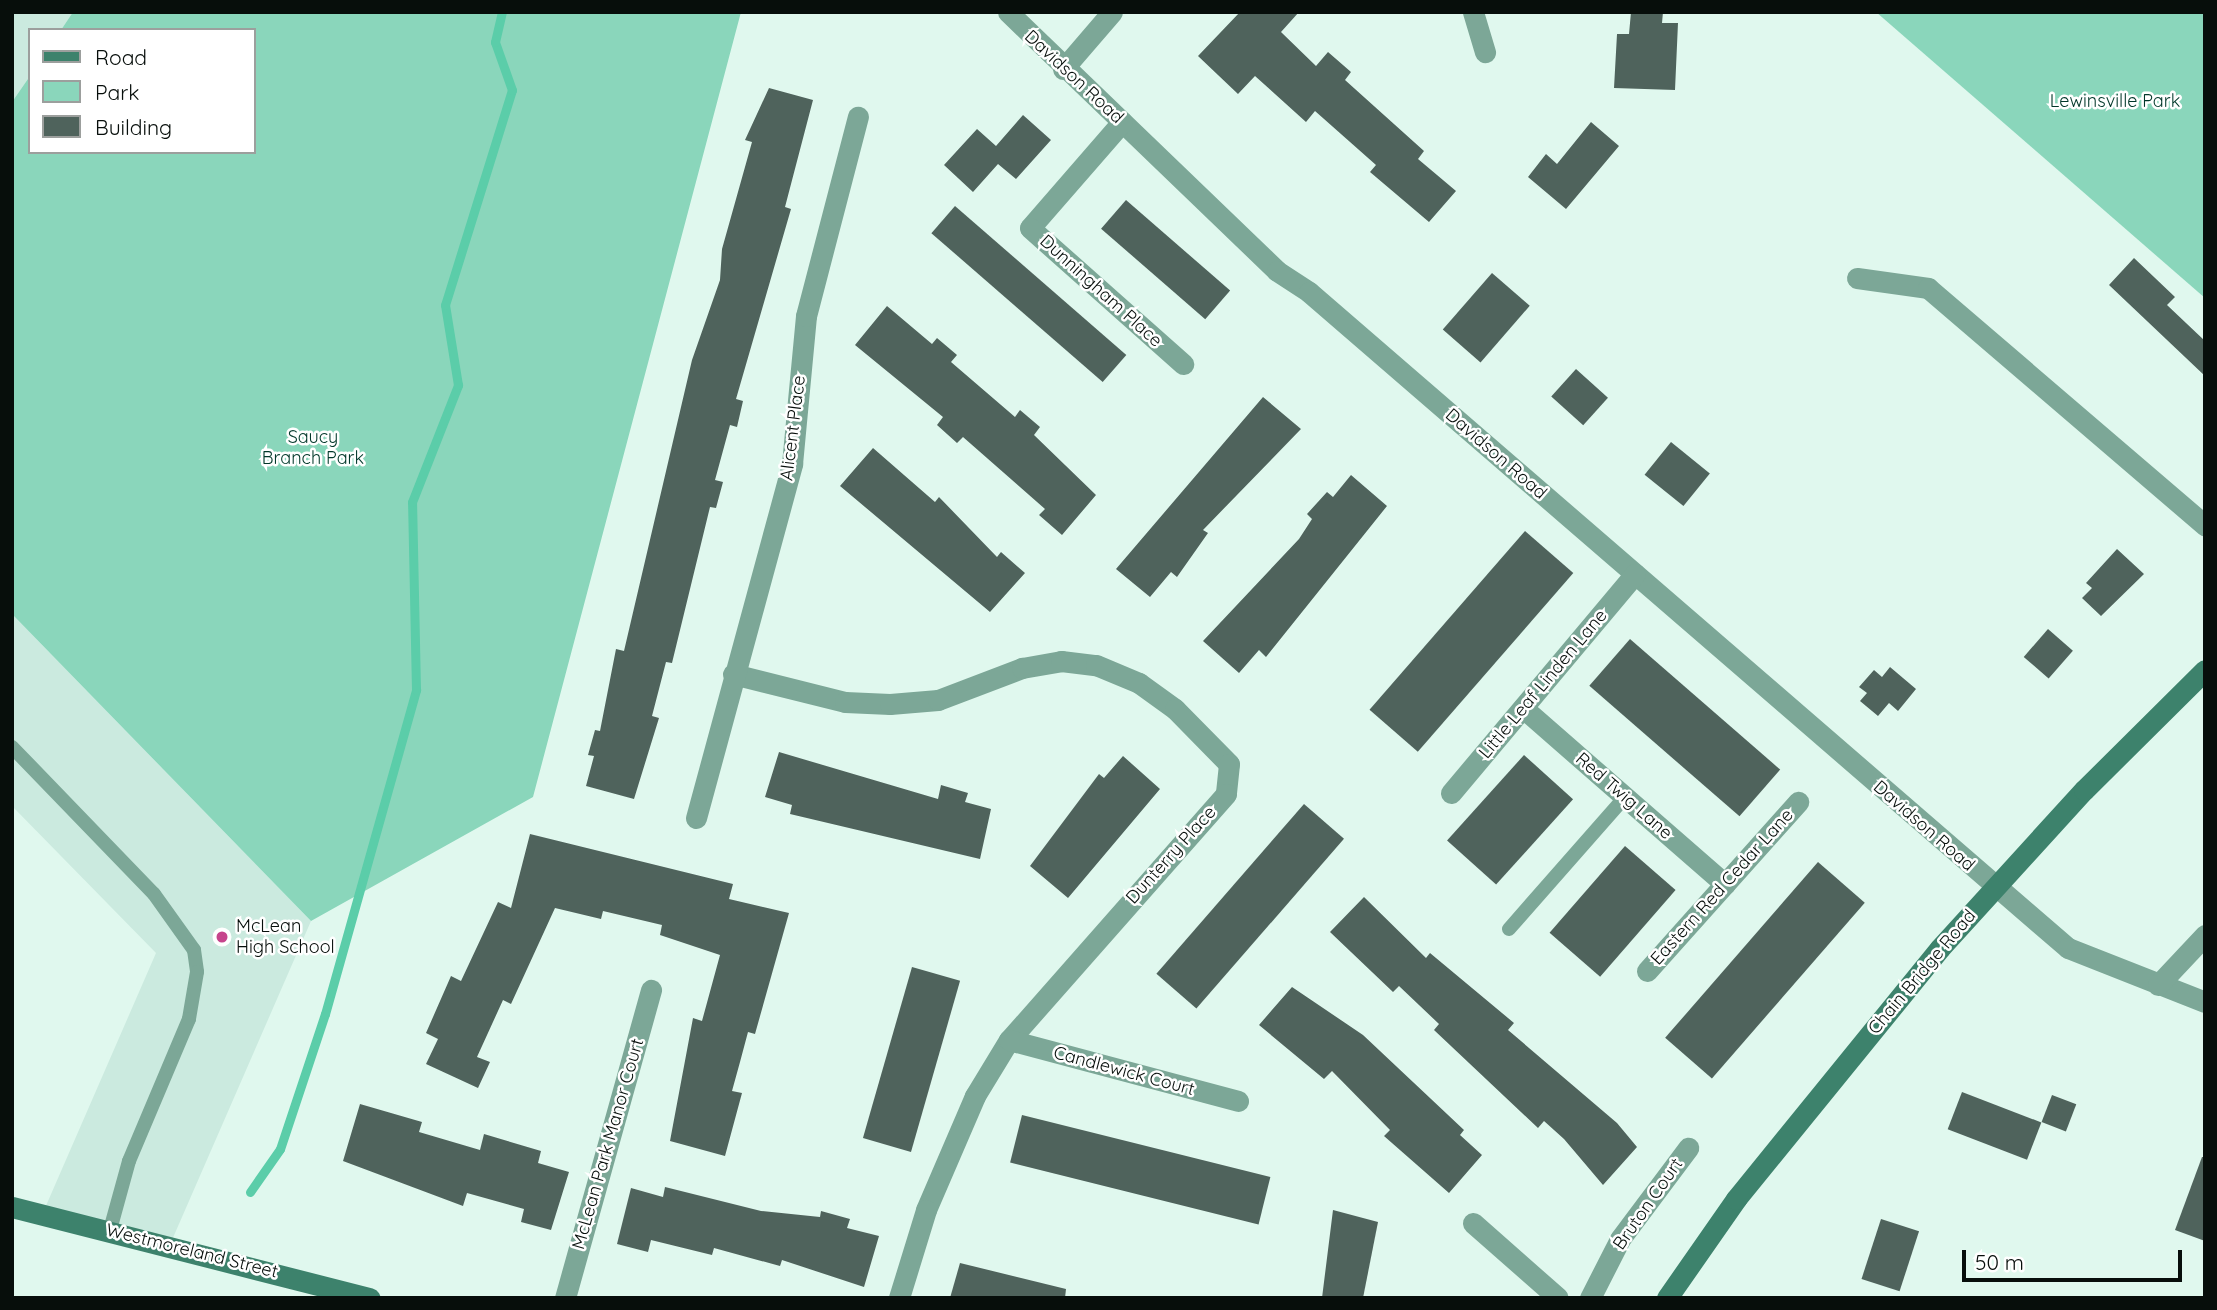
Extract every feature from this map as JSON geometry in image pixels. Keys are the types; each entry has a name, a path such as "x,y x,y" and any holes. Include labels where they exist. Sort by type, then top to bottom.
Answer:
{"main road":[{"name":"Chain Bridge Road","path":"1667,1298 1736,1199 1993,886 2205,670"},
{"name":"Westmoreland Street","path":"12,1207 370,1298"}],"street":[{"name":"Davidson Road","path":"1008,12 1063,69 1277,271 1635,574 1993,886 2076,954 2205,1002"},
{"path":"1063,69 1112,12"},
{"path":"1474,12 1485,52"},
{"name":"Alicent Place","path":"696,818 792,464 806,316 859,117"},
{"name":"Dunningham Place","path":"1122,122 1030,228 1183,364"},
{"path":"1857,278 1928,288 2205,525"},
{"name":"Little Leaf Linden Lane","path":"1451,793 1635,574"},
{"name":"Dunterry Place","path":"733,674 845,702 890,704 938,700 1022,668 1061,661 1096,665 1139,683 1175,709 1228,764 1226,794 1009,1040 975,1096 926,1210 899,1298"},
{"name":"Red Twig Lane","path":"1523,708 1725,884"},
{"name":"Eastern Red Cedar Lane","path":"1647,971 1798,802"},
{"path":"2158,985 2205,935"},
{"name":"McLean Park Manor Court","path":"565,1298 651,990"},
{"name":"Candlewick Court","path":"1009,1040 1238,1101"},
{"name":"Bruton Court","path":"1590,1298 1620,1239 1688,1148"},
{"path":"1473,1223 1558,1298"}],"lane":[{"path":"12,747 154,894 194,950 197,972 189,1018 129,1161 110,1230"},
{"path":"1509,929 1625,797"}],"shaded area":[{"path":"12,12 73,12 62,28 28,28 28,79 12,102"},
{"name":"McLean High School","path":"12,614 311,921 172,1240 45,1208 156,953 12,806"}],"green space":[{"name":"Saucy Branch Park","path":"73,12 741,12 533,797 311,921 12,614 12,102 28,79 28,154 256,154 256,28 62,28"},
{"name":"Lewinsville Park","path":"1876,12 2205,12 2205,298"}],"building":[{"path":"1240,12 1299,12 1281,32 1316,66 1328,52 1351,72 1345,80 1424,151 1418,159 1456,191 1429,222 1370,172 1376,165 1315,111 1306,122 1255,76 1238,94 1198,56"},
{"path":"1631,12 1663,12 1662,23 1678,23 1675,90 1614,88 1617,34 1629,34"},
{"path":"769,88 813,100 785,207 791,209 736,399 743,401 737,427 730,425 715,480 723,482 716,508 710,507 672,663 666,662 652,716 659,718 634,799 586,786 594,756 588,755 595,730 600,731 616,649 624,651 692,360 720,280 722,249 752,142 745,140"},
{"path":"1023,115 1051,140 1016,179 998,164 973,192 944,165 977,129 996,146"},
{"path":"1591,122 1619,146 1566,209 1528,177 1546,154 1557,164"},
{"path":"1126,200 1230,291 1205,319 1101,229"},
{"path":"955,206 1126,355 1103,382 931,233"},
{"path":"2134,258 2175,297 2167,305 2205,341 2205,376 2109,285"},
{"path":"1492,273 1530,306 1481,362 1443,330"},
{"path":"887,306 932,344 937,338 957,355 951,362 1015,417 1020,410 1040,427 1034,435 1096,495 1062,535 1039,515 1045,509 963,437 957,443 937,425 943,417 855,345"},
{"path":"1576,369 1608,398 1583,425 1551,396"},
{"path":"1263,397 1301,429 1203,530 1208,533 1177,577 1171,572 1150,597 1116,569"},
{"path":"1671,442 1710,473 1683,506 1645,475"},
{"path":"873,448 935,502 939,497 997,557 1001,552 1025,573 990,612 840,486"},
{"path":"1351,475 1387,506 1266,657 1259,650 1239,673 1203,641 1299,539 1312,519 1307,514 1327,492 1333,497"},
{"path":"1525,531 1573,573 1418,752 1370,710"},
{"path":"2117,549 2144,574 2101,616 2082,598 2092,588 2086,583"},
{"path":"2048,629 2073,651 2049,679 2024,657"},
{"path":"1630,639 1780,770 1740,816 1589,686"},
{"path":"1890,667 1916,689 1898,711 1889,703 1878,716 1860,701 1867,693 1859,687 1874,670 1882,677"},
{"path":"779,752 938,799 941,785 968,793 965,802 991,809 980,859 790,814 792,805 765,797"},
{"path":"1524,755 1573,799 1496,885 1447,840"},
{"path":"1123,756 1160,789 1068,898 1030,866 1099,774 1104,778"},
{"path":"1304,804 1344,839 1196,1009 1156,974"},
{"path":"530,834 733,884 729,899 789,913 755,1034 748,1032 732,1091 742,1093 725,1156 670,1141 693,1018 702,1021 720,955 660,935 662,925 603,911 601,919 555,908 511,1004 503,1000 477,1057 490,1062 478,1088 426,1064 438,1039 426,1033 451,976 461,981 498,902 511,908"},
{"path":"1625,846 1676,890 1600,977 1550,933"},
{"path":"1818,862 1865,903 1712,1079 1665,1038"},
{"path":"1364,897 1426,958 1430,953 1514,1023 1508,1030 1617,1123 1637,1147 1603,1185 1564,1139 1544,1121 1538,1128 1434,1030 1439,1024 1399,986 1393,992 1330,932"},
{"path":"912,967 960,981 911,1152 863,1138"},
{"path":"1292,987 1363,1035 1464,1130 1460,1135 1482,1155 1449,1193 1384,1136 1390,1130 1332,1071 1324,1079 1259,1025"},
{"path":"1962,1092 2041,1122 2027,1160 1948,1129"},
{"path":"2052,1095 2076,1104 2066,1131 2042,1122"},
{"path":"360,1104 422,1122 419,1132 480,1150 484,1134 541,1151 538,1163 569,1172 551,1230 521,1222 524,1209 467,1193 463,1206 343,1161"},
{"path":"1022,1115 1270,1177 1259,1224 1010,1163"},
{"path":"2202,1157 2205,1157 2205,1241 2175,1230"},
{"path":"665,1187 761,1211 820,1217 821,1211 850,1219 847,1228 879,1236 864,1287 782,1260 780,1266 714,1248 712,1255 651,1240 648,1252 617,1244 631,1188 663,1197"},
{"path":"1333,1210 1378,1222 1363,1298 1322,1298"},
{"path":"1881,1219 1919,1231 1900,1291 1862,1279"},
{"path":"960,1263 1066,1289 1065,1298 950,1298"}],"waterway":[{"path":"250,1192 280,1149 325,1014 416,690 412,502 458,385 445,305 512,90 495,42 502,12"}],"place":[{"name":"McLean High School","path":"222,937"}]}
